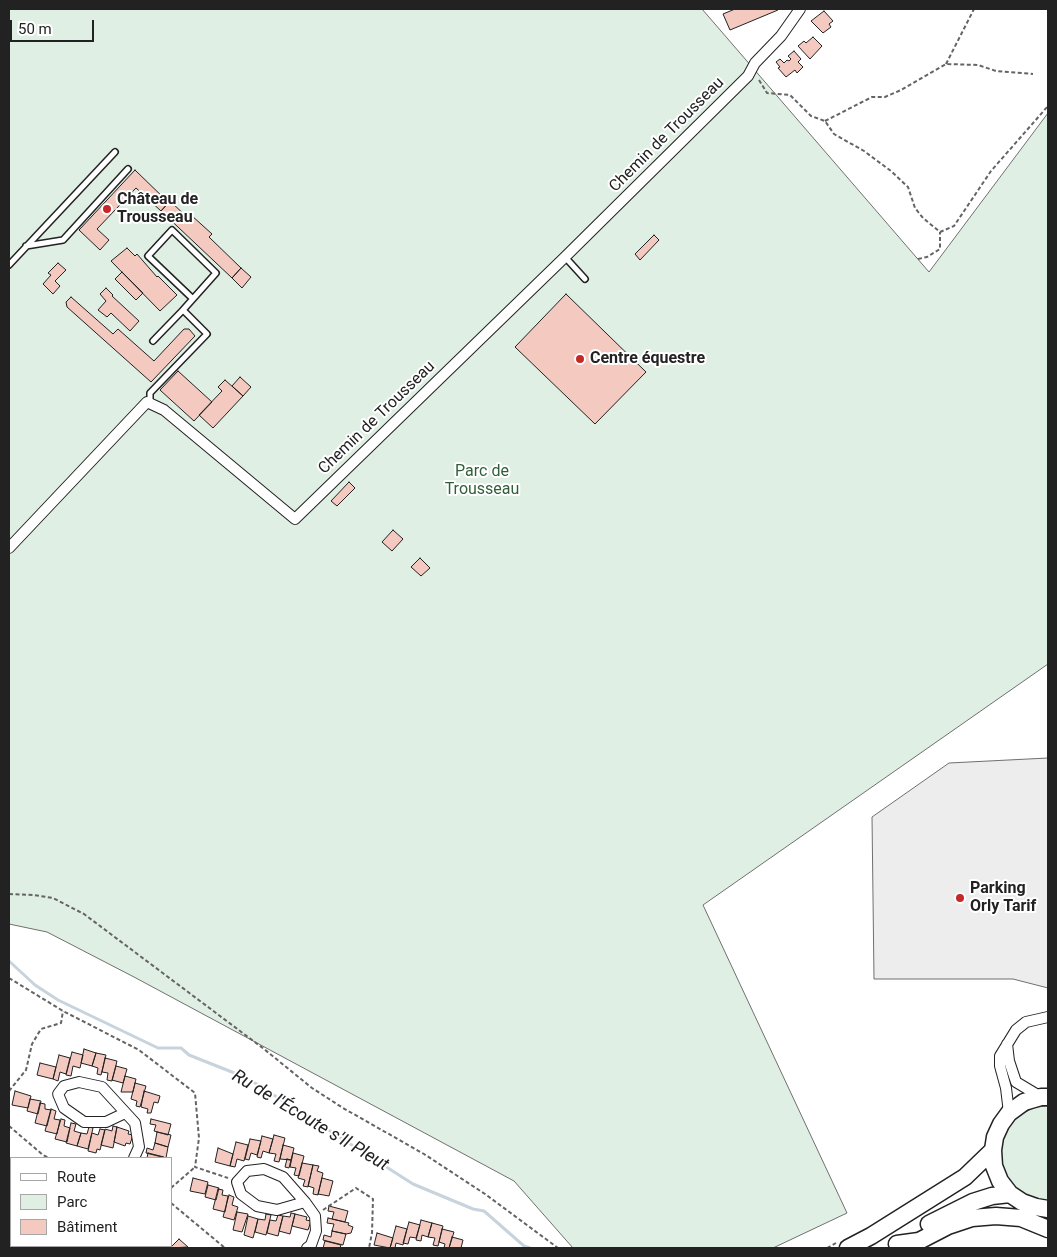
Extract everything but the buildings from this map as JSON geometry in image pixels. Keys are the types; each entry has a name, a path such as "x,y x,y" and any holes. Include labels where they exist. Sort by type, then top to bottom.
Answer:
{"main road":[{"path":"1045,1097 1024,1102 1009,1113 995,1137 993,1150 994,1166 1000,1182 1010,1194 1022,1202 1048,1209"},
{"path":"845,1244 872,1236 965,1177 993,1150"},
{"path":"894,1246 937,1219 972,1202 992,1196 1010,1194"},
{"path":"894,1246 919,1241 948,1226 972,1218 996,1216 1020,1218 1048,1229"}],"street":[{"name":"Chemin de Trousseau","path":"150,404 164,410 295,519 748,76 755,63 781,36 800,9"},
{"path":"9,548 147,402 150,404"},
{"path":"1009,1113 1006,1088 1000,1066 1000,1056 1016,1030 1026,1022 1048,1017"},
{"path":"1007,1044 1009,1061 1016,1082 1045,1097"},
{"path":"124,1113 106,1122 84,1122 64,1108 58,1094 64,1086 79,1082 102,1087 135,1123 139,1147 134,1157"},
{"path":"305,1202 277,1210 257,1206 241,1194 237,1182 247,1171 264,1169 283,1177 305,1202 315,1216 316,1231 308,1248"}],"lane":[{"path":"9,264 115,152"},
{"path":"26,246 63,240 128,169"},
{"path":"152,341 216,273 172,230 148,256 192,298"},
{"path":"565,257 586,279"},
{"path":"150,404 150,393 207,334 183,310"}],"path":[{"path":"825,121 872,97 885,96 901,90 946,64 974,9"},
{"path":"755,63 760,84 767,92 790,95 811,116 825,121 834,134 864,151 897,176 908,187 915,208 923,218 940,232"},
{"path":"946,64 978,66 996,71 1033,74"},
{"path":"940,232 954,226 991,171 1048,106"},
{"path":"918,259 928,257 940,249 940,232"},
{"path":"9,894 34,894 53,898 84,914 320,1093 424,1154 485,1194 558,1248"},
{"path":"9,978 63,1011 139,1050 195,1093 199,1138 195,1167 172,1187"},
{"path":"9,1091 26,1070 32,1044 42,1029 60,1023 63,1011"},
{"path":"9,1126 47,1157"},
{"path":"195,1167 237,1182"},
{"path":"315,1216 356,1188 373,1199 372,1233 369,1248"},
{"path":"172,1205 225,1248"},
{"path":"827,1248 845,1244"}],"green space":[{"name":"Parc de Trousseau","path":"9,9 702,9 929,272 1048,113 1048,664 703,905 847,1213 773,1248 573,1248 514,1181 47,932 9,924"},
{"path":"1048,1106 1048,1202 1035,1201 1021,1194 1009,1184 1002,1170 999,1154 1002,1139 1009,1125 1021,1114 1036,1107"}],"shaded area":[{"name":"Parking Orly Tarif","path":"1048,758 1048,988 1013,979 874,979 872,817 949,763"}],"waterway":[{"name":"Ru de l'Écoute s'Il Pleut","path":"9,961 35,985 58,1000 158,1048 181,1048 189,1055 247,1078 413,1184 473,1209 484,1211 524,1246 530,1248"}],"place":[{"name":"Château de Trousseau","path":"107,209"},
{"name":"Centre équestre","path":"580,359"},
{"name":"Parking Orly Tarif","path":"960,898"}]}
